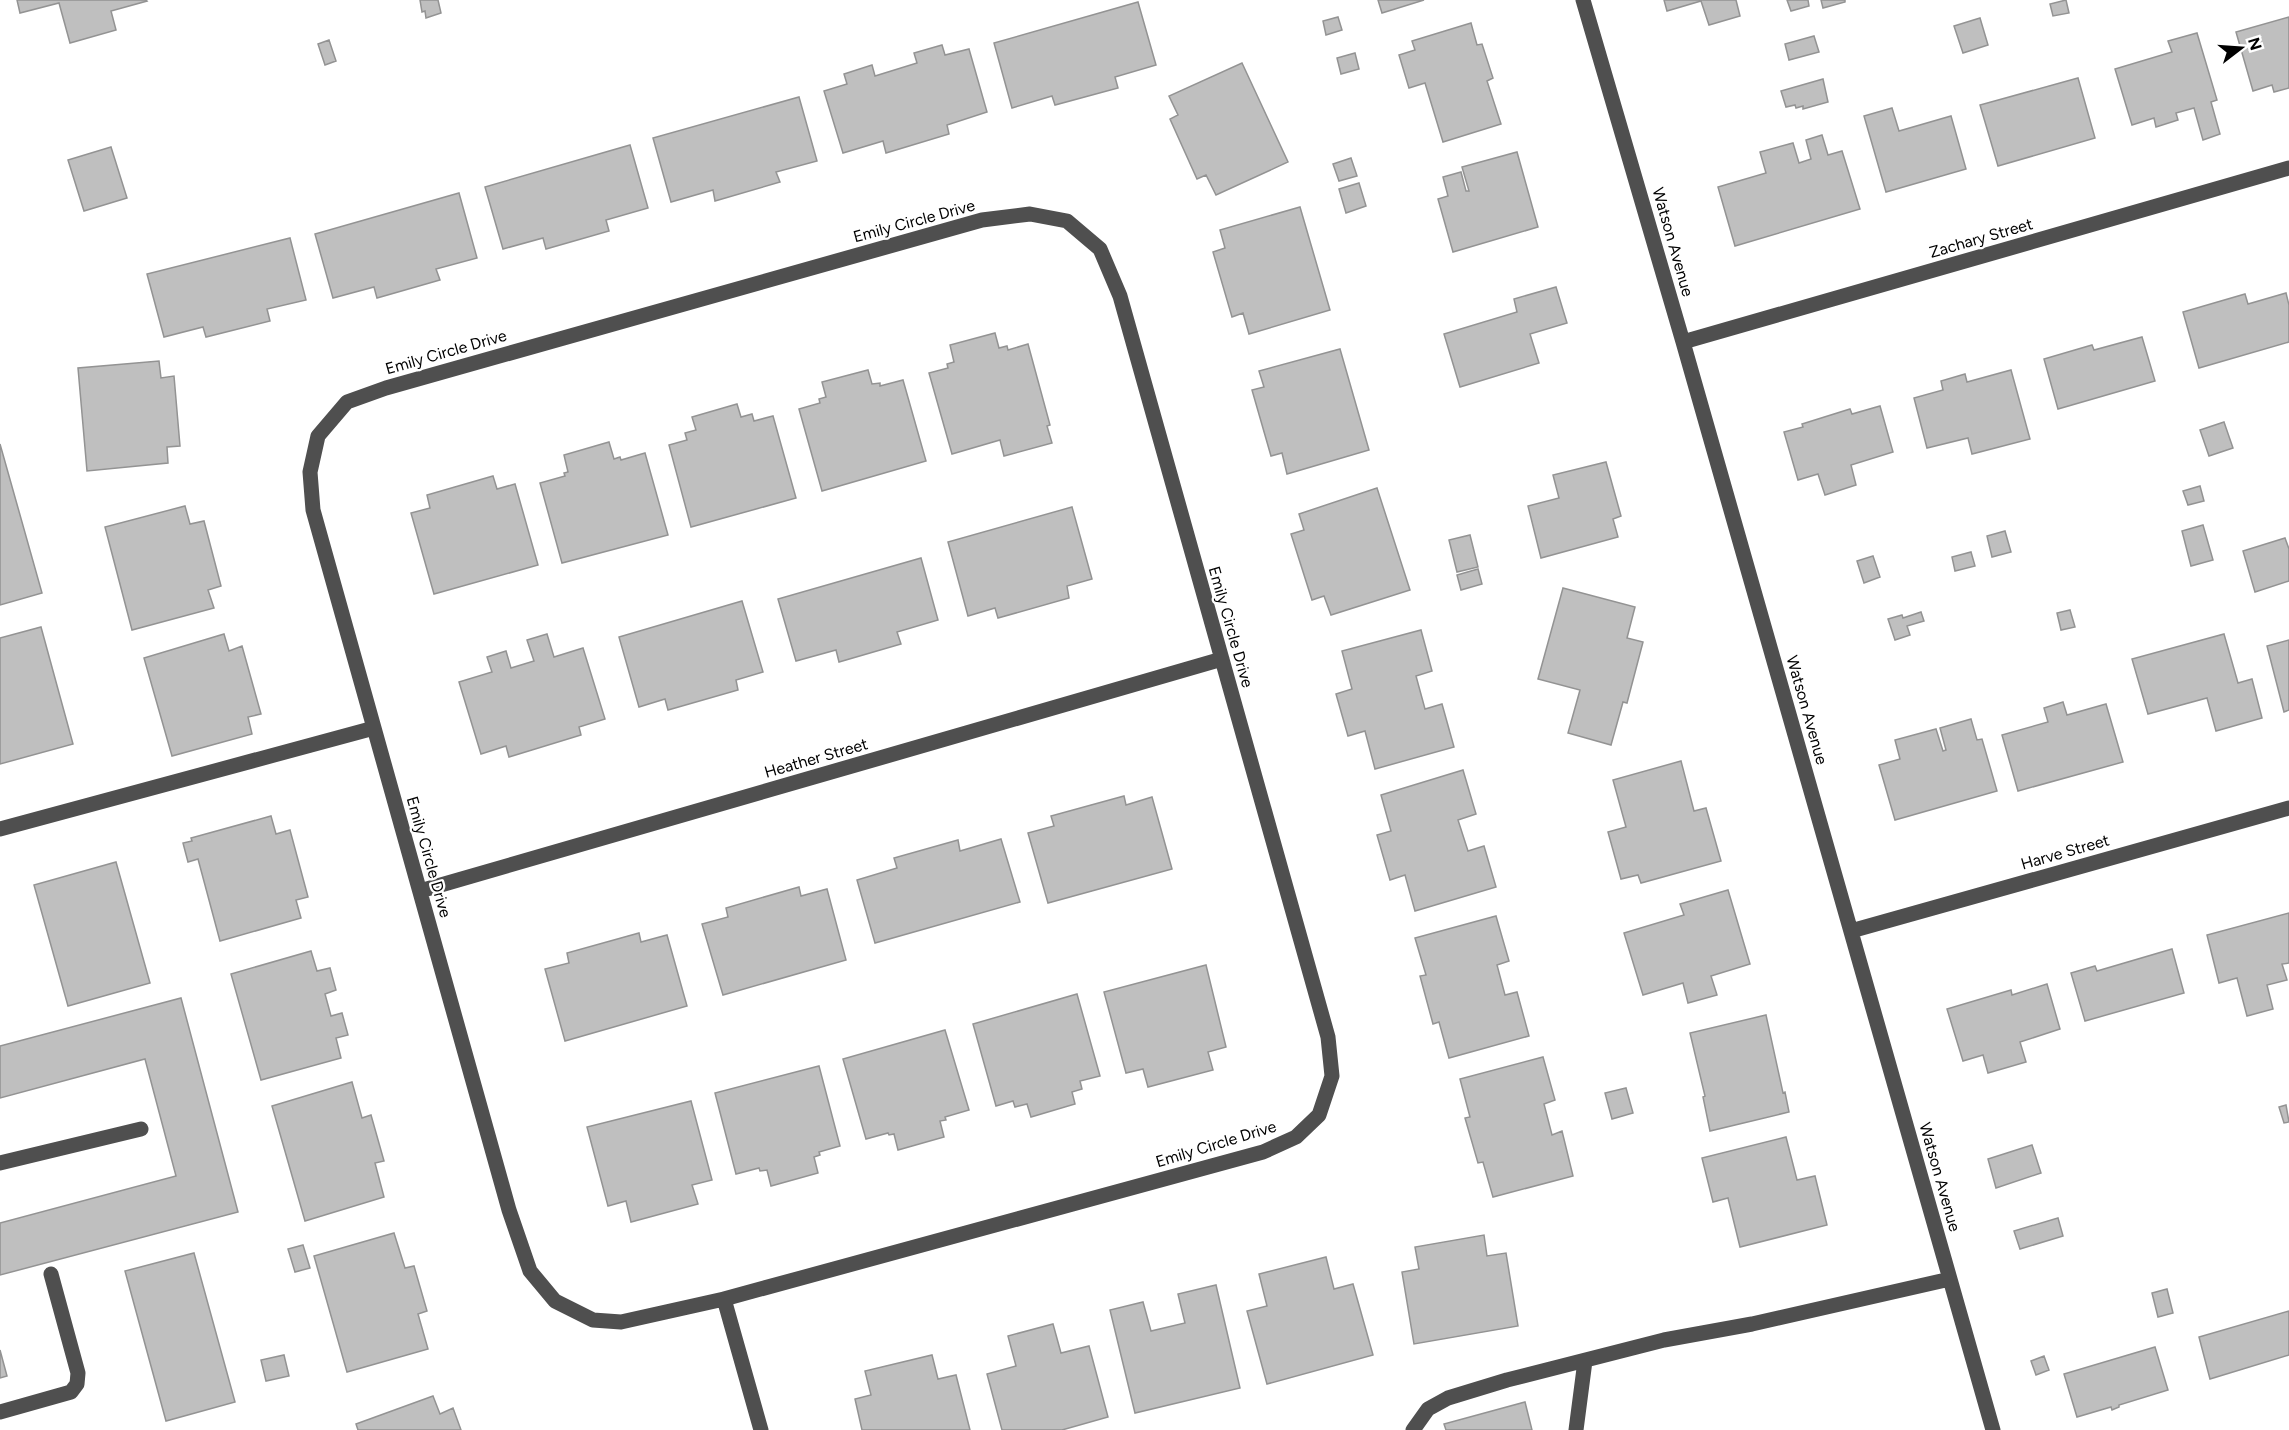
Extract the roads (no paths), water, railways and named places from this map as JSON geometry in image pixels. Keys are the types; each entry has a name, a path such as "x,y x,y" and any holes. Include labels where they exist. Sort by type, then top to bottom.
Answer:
{"street":[{"name":"Watson Avenue","path":"1583,0 1683,342 1993,1430"},
{"name":"Zachary Street","path":"1683,342 2289,168"},
{"name":"Emily Circle Drive","path":"1030,214 1067,221 1100,249 1120,296 1328,1037 1332,1076 1319,1115 1296,1137 1263,1152 724,1299 621,1322 593,1320 555,1301 530,1271 508,1210 374,728 313,510 310,481 318,436 347,402 386,388 982,220 1030,214"},
{"name":"Heather Street","path":"420,891 1222,659"},
{"path":"0,829 374,728"},
{"name":"Harve Street","path":"1851,931 2289,808"},
{"path":"0,1163 141,1129"},
{"path":"0,1412 70,1392 77,1383 78,1373 51,1274"},
{"path":"1413,1430 1428,1409 1448,1398 1664,1340 1752,1324 1950,1279"},
{"path":"724,1299 761,1430"},
{"path":"1576,1430 1585,1360"}]}
